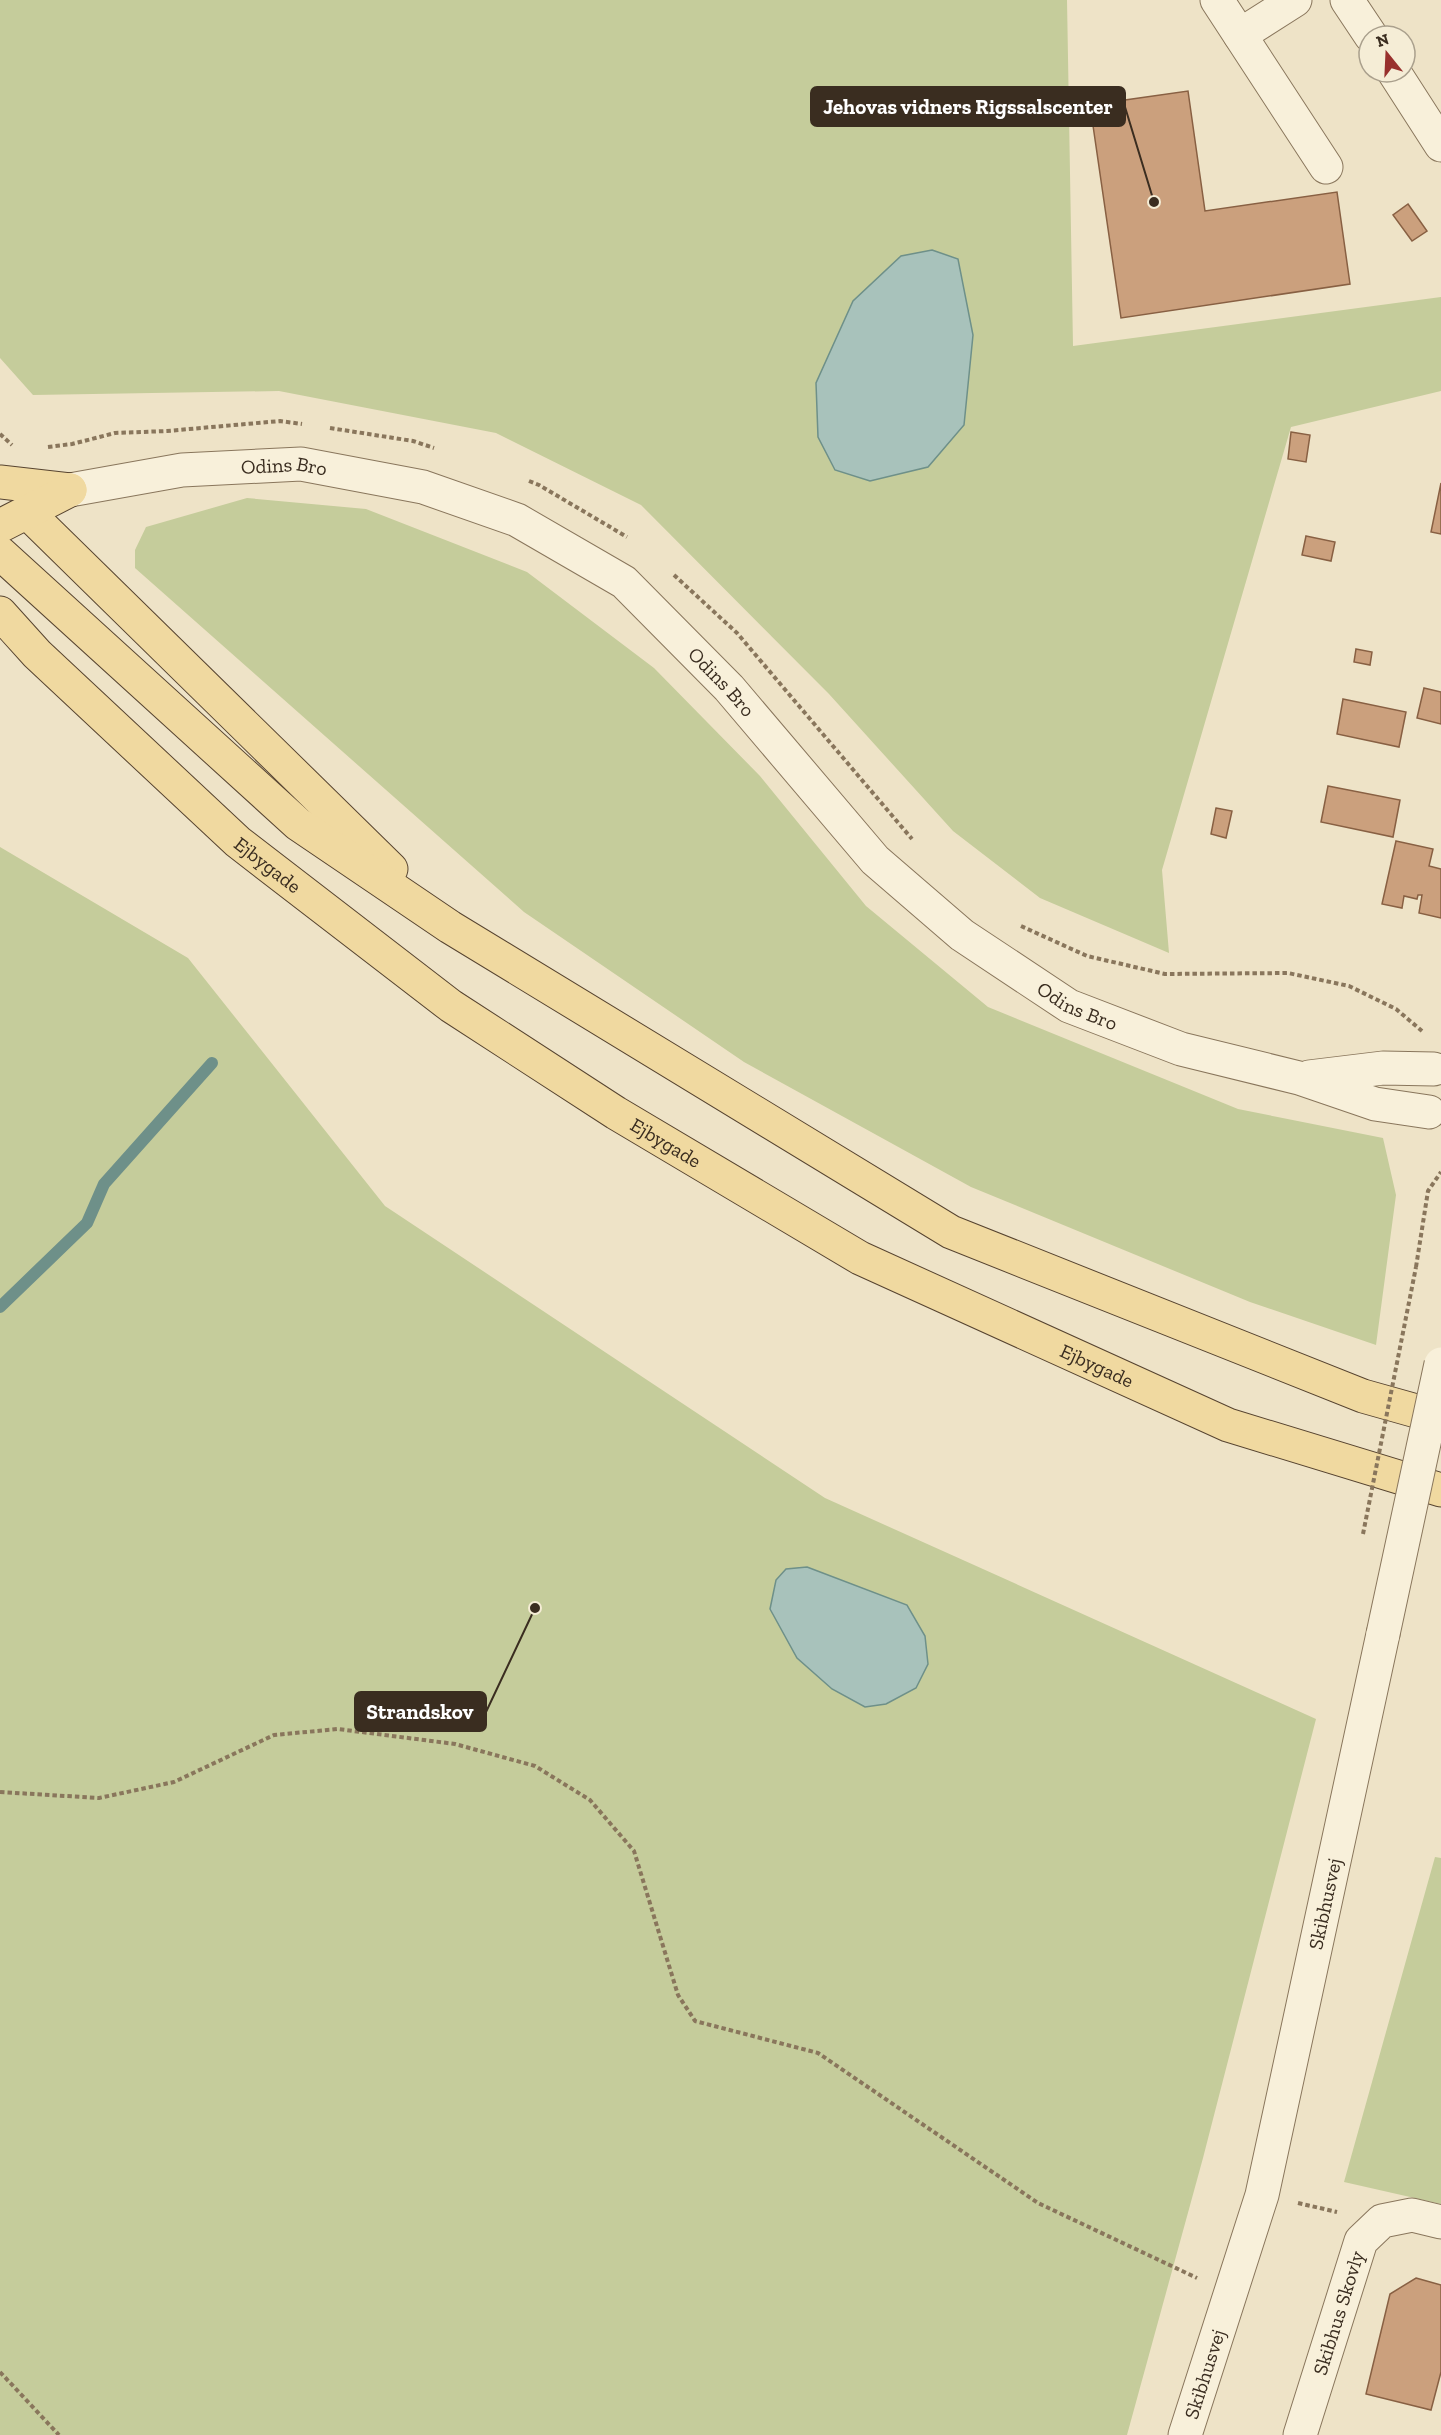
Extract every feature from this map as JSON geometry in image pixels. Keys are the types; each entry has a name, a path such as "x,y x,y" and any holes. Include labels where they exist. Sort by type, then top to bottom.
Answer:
{"main road":[{"name":"Odins Bro","path":"0,482 70,490"},
{"name":"Odins Bro","path":"14,520 70,490"},
{"path":"14,520 119,604 450,927"},
{"path":"0,553 298,824 450,927 951,1232 1353,1392 1441,1418"},
{"name":"Ejbygade","path":"0,613 37,654 238,842 451,1006 636,1125 860,1258 1228,1425 1441,1490"},
{"path":"0,638 37,654"}],"street":[{"path":"1217,0 1326,167"},
{"path":"1240,35 1295,0"},
{"path":"1347,0 1363,24"},
{"path":"1402,84 1441,145"},
{"name":"Odins Bro","path":"70,490 182,470 301,464 423,487 517,520 624,582 729,688 875,860 962,935 1069,1006 1180,1049 1299,1078 1435,1123"},
{"path":"0,491 14,520"},
{"path":"1435,1123 1428,1090 1438,1064"},
{"name":"Odins Bro","path":"1299,1078 1438,1064"},
{"name":"Skibhusvej","path":"1185,2435 1262,2195 1441,1364"},
{"path":"1382,2221 1412,2215 1441,2223"},
{"name":"Skibhus Skovly","path":"1300,2435 1361,2241 1382,2221"}],"path":[{"path":"1361,1542 1416,1267 1428,1191 1441,1172"},
{"path":"0,1792 99,1798 174,1782 274,1735 338,1729 455,1744 535,1766 590,1800 634,1851 678,1995 696,2021 818,2053 1038,2203 1231,2293"},
{"path":"1262,2195 1382,2221"},
{"path":"0,2372 59,2435"}],"green space":[{"path":"0,0 1067,0 1073,346 1441,297 1441,391 1291,427 1162,870 1169,953 1040,898 953,831 829,694 641,505 496,433 279,391 33,395 0,358"},
{"path":"247,498 366,509 527,572 654,668 760,776 866,906 988,1007 1238,1109 1383,1138 1396,1195 1376,1345 1250,1302 971,1187 744,1062 524,912 135,568 135,550 146,527"},
{"path":"0,847 188,958 385,1206 825,1498 1316,1719 1203,2158 1127,2435 0,2435"},
{"path":"1435,1857 1441,1858 1441,2204 1344,2182"}],"water":[{"path":"932,250 958,259 973,335 964,425 928,467 870,481 835,470 818,437 816,383 853,301 901,256"},
{"path":"807,1567 907,1605 925,1636 928,1664 916,1688 886,1704 865,1707 832,1689 797,1658 770,1609 776,1580 786,1569"}],"building":[{"path":"1188,91 1205,211 1337,192 1350,284 1121,318 1090,105"},
{"path":"1408,204 1427,231 1412,241 1393,215"},
{"path":"1291,432 1310,435 1306,462 1288,459"},
{"path":"1441,483 1441,534 1431,532"},
{"path":"1306,536 1335,542 1331,561 1302,555"},
{"path":"1356,649 1372,652 1370,665 1354,662"},
{"path":"1424,688 1441,692 1441,724 1417,718"},
{"path":"1343,699 1406,712 1399,747 1337,734"},
{"path":"1328,786 1400,800 1393,837 1321,822"},
{"path":"1216,808 1232,811 1226,838 1211,834"},
{"path":"1396,841 1433,849 1429,866 1441,869 1441,918 1419,913 1422,895 1418,895 1417,899 1404,896 1402,908 1382,904"},
{"path":"1416,2278 1441,2285 1441,2372 1431,2410 1366,2394 1390,2294"}],"waterway":[{"path":"0,1307 87,1223 104,1184 212,1063"}],"place":[{"name":"Jehovas vidners Rigssalscenter","path":"1154,202"},
{"name":"Strandskov","path":"535,1608"}]}
